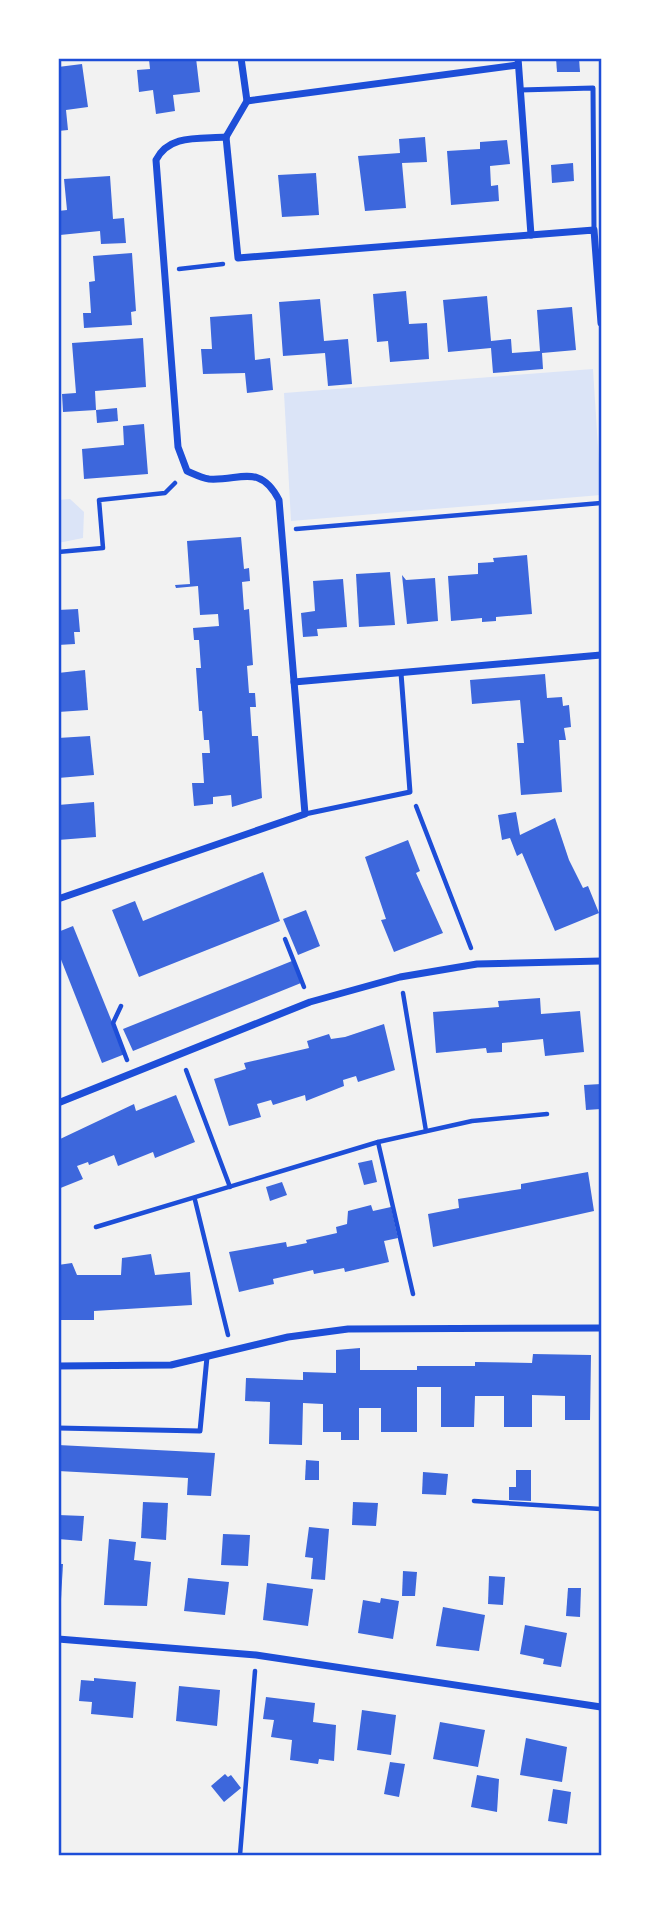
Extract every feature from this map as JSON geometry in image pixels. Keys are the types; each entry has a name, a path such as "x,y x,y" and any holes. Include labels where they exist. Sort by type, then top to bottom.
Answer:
{"street":[{"path":"241,58 247,101 226,137 238,258 594,230 601,323"},
{"path":"247,101 518,62 530,235"},
{"path":"58,899 305,814 278,500 271,484 253,475 208,479 187,471 178,447 156,160 162,148 172,141 226,137"},
{"path":"294,682 601,655"},
{"path":"58,1102 310,1002 400,976 477,964 601,961"},
{"path":"58,1366 171,1365 288,1337 348,1329 601,1328"},
{"path":"58,1639 256,1655 601,1707"}],"lane":[{"path":"520,90 593,88 594,230"},
{"path":"305,814 411,792 401,673"},
{"path":"58,1428 200,1431 207,1357"}],"path":[{"path":"164,270 221,265 238,258"},
{"path":"58,552 103,548 99,500 165,493 187,471"},
{"path":"281,530 601,503"},
{"path":"411,792 477,964"},
{"path":"285,939 310,1002"},
{"path":"400,976 426,1130"},
{"path":"121,1006 113,1023 133,1073"},
{"path":"181,1054 230,1187"},
{"path":"96,1227 195,1200 378,1142 472,1121 547,1114"},
{"path":"378,1142 413,1294"},
{"path":"195,1200 231,1349"},
{"path":"474,1501 601,1509"},
{"path":"240,1855 256,1655"}],"shaded area":[{"path":"593,369 601,495 291,521 284,393"},
{"path":"70,499 84,512 83,538 58,543 58,500"}],"building":[{"path":"196,58 200,92 173,95 175,111 156,114 153,90 139,92 137,70 150,69 149,59"},
{"path":"556,58 579,58 580,72 557,72"},
{"path":"82,64 88,107 66,110 68,130 58,131 58,67"},
{"path":"425,137 427,162 402,163 406,208 365,211 358,156 400,153 399,139"},
{"path":"507,140 510,164 490,166 491,186 498,185 499,201 451,205 447,151 480,149 480,142"},
{"path":"573,163 574,181 552,183 551,165"},
{"path":"316,173 319,215 282,217 278,175"},
{"path":"110,176 113,219 124,218 126,243 101,244 100,231 60,235 58,211 67,210 64,179"},
{"path":"132,253 136,311 131,312 132,325 84,328 83,313 91,313 89,282 95,281 93,256"},
{"path":"406,291 409,324 427,323 429,359 390,362 388,341 377,342 373,294"},
{"path":"487,296 491,341 511,339 512,353 540,351 537,310 572,307 576,350 542,353 543,369 493,373 491,348 448,352 443,300"},
{"path":"320,299 324,341 348,339 352,384 328,386 325,353 283,356 279,302"},
{"path":"252,314 255,360 270,358 273,390 247,393 245,373 203,374 201,349 212,349 210,317"},
{"path":"143,338 146,387 95,391 96,410 63,412 62,394 76,393 72,343"},
{"path":"117,408 118,421 97,423 96,410"},
{"path":"144,424 148,474 84,479 82,449 124,445 123,426"},
{"path":"241,537 244,569 249,568 250,581 242,582 244,610 249,609 253,665 247,666 249,693 255,693 256,707 250,707 252,736 258,736 262,798 232,807 231,795 213,797 213,804 194,806 192,783 204,783 202,753 210,753 209,740 204,740 202,711 199,711 196,668 201,668 199,640 194,640 193,628 219,626 218,614 200,615 198,586 176,588 175,585 190,584 187,541"},
{"path":"527,555 532,614 496,617 496,621 482,622 482,618 451,621 448,576 478,574 478,563 494,562 493,558"},
{"path":"390,572 395,625 359,627 356,574"},
{"path":"402,575 406,580 435,578 438,621 407,624"},
{"path":"343,579 347,627 317,629 318,636 303,637 301,613 315,611 313,581"},
{"path":"78,609 80,632 74,632 75,644 58,645 58,610"},
{"path":"85,670 88,710 58,712 58,673"},
{"path":"545,674 547,698 562,697 563,706 569,705 571,727 564,728 566,740 559,740 562,792 521,795 517,743 524,743 520,700 472,704 470,680"},
{"path":"90,736 94,775 58,778 58,738"},
{"path":"94,802 96,837 58,840 58,805"},
{"path":"516,812 520,835 555,818 569,860 583,888 588,886 599,913 555,931 522,853 517,856 510,838 502,840 498,815"},
{"path":"408,840 420,871 416,873 443,933 394,952 381,920 386,919 365,857"},
{"path":"263,872 280,921 139,977 112,910 135,901 143,921"},
{"path":"306,910 320,946 298,955 283,919"},
{"path":"73,926 125,1054 102,1063 58,952 58,932"},
{"path":"292,961 301,983 133,1051 123,1029"},
{"path":"540,998 541,1014 580,1011 584,1052 545,1056 543,1039 502,1043 502,1052 487,1053 486,1048 436,1053 433,1012 499,1007 498,1001"},
{"path":"384,1024 395,1070 358,1082 356,1076 343,1080 344,1086 306,1101 305,1095 273,1105 271,1100 257,1104 261,1117 229,1126 214,1079 246,1069 244,1063 309,1048 307,1041 329,1034 331,1039 345,1037"},
{"path":"601,1084 601,1109 586,1110 584,1085"},
{"path":"176,1095 195,1142 155,1158 153,1152 118,1166 114,1155 89,1165 88,1162 77,1166 83,1179 58,1189 58,1140 134,1104 136,1111"},
{"path":"372,1160 377,1182 364,1185 358,1163"},
{"path":"588,1172 594,1211 433,1247 428,1214 459,1208 458,1199 521,1189 521,1184"},
{"path":"282,1182 287,1195 270,1201 266,1187"},
{"path":"371,1205 373,1211 391,1207 398,1238 384,1241 389,1262 345,1272 344,1268 314,1274 313,1270 273,1279 274,1284 239,1292 229,1252 286,1242 287,1247 307,1243 306,1240 337,1233 336,1227 347,1224 348,1211"},
{"path":"151,1254 155,1275 190,1272 192,1305 94,1311 94,1320 58,1320 58,1265 72,1263 77,1275 121,1275 122,1258"},
{"path":"360,1348 360,1370 475,1366 475,1362 532,1363 533,1354 591,1355 590,1420 565,1420 565,1396 532,1395 532,1427 504,1427 504,1396 475,1396 474,1427 441,1427 441,1387 417,1387 417,1432 381,1432 381,1408 359,1408 359,1440 341,1440 341,1432 323,1432 323,1404 303,1403 302,1445 269,1444 270,1402 245,1401 246,1378 303,1380 303,1372 336,1373 336,1350"},
{"path":"58,1445 215,1453 211,1496 187,1495 188,1478 58,1471"},
{"path":"306,1460 319,1461 319,1480 305,1480"},
{"path":"516,1470 531,1470 531,1501 509,1500 509,1487 516,1487"},
{"path":"423,1472 448,1474 446,1495 422,1494"},
{"path":"143,1502 168,1503 166,1540 141,1538"},
{"path":"353,1502 378,1503 376,1526 352,1525"},
{"path":"58,1515 84,1516 82,1541 58,1539"},
{"path":"309,1527 329,1529 325,1580 311,1579 313,1558 305,1557"},
{"path":"223,1534 250,1535 248,1566 221,1565"},
{"path":"109,1539 136,1542 134,1560 151,1562 147,1606 104,1605"},
{"path":"58,1564 63,1564 61,1599 58,1599"},
{"path":"403,1571 417,1572 415,1596 402,1596"},
{"path":"489,1576 505,1577 503,1605 488,1604"},
{"path":"188,1578 229,1582 225,1615 184,1611"},
{"path":"267,1583 313,1589 308,1626 263,1620"},
{"path":"568,1588 581,1588 580,1617 566,1616"},
{"path":"381,1598 399,1601 393,1639 358,1633 363,1600 380,1603"},
{"path":"443,1607 485,1615 479,1651 436,1646"},
{"path":"525,1625 567,1633 561,1667 543,1664 544,1659 520,1654"},
{"path":"94,1678 136,1682 133,1718 91,1714 92,1702 79,1701 81,1680 94,1681"},
{"path":"179,1686 220,1690 217,1726 176,1721"},
{"path":"266,1697 315,1703 313,1722 336,1725 334,1761 319,1759 318,1764 290,1760 292,1740 271,1737 274,1720 263,1719"},
{"path":"362,1710 396,1715 391,1755 357,1750"},
{"path":"440,1722 485,1730 478,1767 433,1759"},
{"path":"526,1738 567,1747 562,1782 520,1775"},
{"path":"390,1762 405,1764 399,1797 384,1794"},
{"path":"225,1774 228,1777 231,1775 241,1788 224,1802 211,1786"},
{"path":"477,1775 499,1779 497,1812 471,1807"},
{"path":"553,1789 571,1792 567,1824 548,1821"}]}
